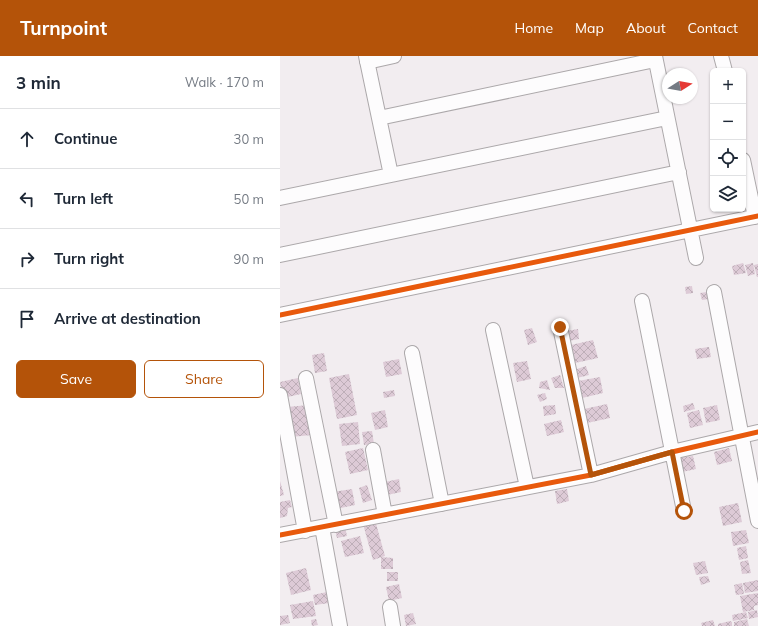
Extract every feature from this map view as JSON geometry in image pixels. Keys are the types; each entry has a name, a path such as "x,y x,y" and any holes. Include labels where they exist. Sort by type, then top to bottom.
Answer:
{"street":[{"path":"391,175 367,59 394,56"},
{"path":"722,56 724,68"},
{"path":"379,118 655,58 696,258"},
{"path":"280,198 667,118"},
{"path":"280,255 679,172"},
{"path":"280,315 756,216 746,173"},
{"path":"714,292 758,521"},
{"path":"642,301 684,511"},
{"path":"560,327 591,475"},
{"path":"493,330 527,488"},
{"path":"412,353 442,504"},
{"path":"306,378 336,525"},
{"path":"280,395 305,531"},
{"path":"280,536 591,475 672,452 758,432"},
{"path":"373,450 385,515"},
{"path":"322,527 340,626"},
{"path":"390,607 393,626"}],"building":[{"path":"743,263 746,273 734,275 732,266"},
{"path":"753,263 755,274 748,276 745,265"},
{"path":"758,264 758,277 757,277 754,265"},
{"path":"692,286 693,293 686,294 685,287"},
{"path":"707,292 709,299 702,300 700,293"},
{"path":"532,328 537,342 528,345 524,330"},
{"path":"578,329 579,339 568,341 567,331"},
{"path":"593,340 598,358 575,363 571,345"},
{"path":"709,347 711,357 697,359 695,349"},
{"path":"324,353 327,371 315,373 312,355"},
{"path":"399,359 402,374 386,377 383,362"},
{"path":"527,361 531,379 517,382 513,363"},
{"path":"586,366 589,375 577,378 574,370"},
{"path":"349,374 357,415 337,419 329,378"},
{"path":"560,375 564,388 555,388 551,378"},
{"path":"600,377 603,393 582,398 578,381"},
{"path":"298,378 301,394 283,398 280,382"},
{"path":"547,380 550,390 539,388 540,382"},
{"path":"394,390 395,396 384,398 383,392"},
{"path":"545,393 547,399 540,402 537,395"},
{"path":"693,403 695,409 684,412 683,406"},
{"path":"607,404 610,418 587,423 584,409"},
{"path":"309,405 312,435 290,437 287,407"},
{"path":"555,405 556,414 544,416 543,406"},
{"path":"717,405 720,420 706,423 703,408"},
{"path":"385,410 388,427 375,430 371,413"},
{"path":"699,410 703,425 690,428 687,413"},
{"path":"561,420 564,432 547,436 544,424"},
{"path":"358,422 360,444 342,446 339,424"},
{"path":"372,431 374,444 364,445 362,432"},
{"path":"363,448 368,470 350,474 345,452"},
{"path":"729,448 732,461 717,465 714,452"},
{"path":"693,456 696,469 682,472 679,458"},
{"path":"399,479 401,492 387,495 385,482"},
{"path":"280,481 284,495 280,496"},
{"path":"367,485 372,500 363,503 359,488"},
{"path":"352,489 355,505 336,509 333,492"},
{"path":"567,489 569,501 557,504 555,491"},
{"path":"290,500 292,507 288,508 287,516 280,518 280,502"},
{"path":"738,503 742,522 723,526 719,507"},
{"path":"375,520 385,556 373,560 363,524"},
{"path":"345,527 347,536 337,538 335,529"},
{"path":"746,530 749,543 733,546 731,532"},
{"path":"360,536 364,553 345,557 341,541"},
{"path":"746,546 748,558 739,560 737,548"},
{"path":"381,557 393,558 393,569 381,569"},
{"path":"748,560 751,573 742,574 740,562"},
{"path":"705,561 708,573 696,575 693,563"},
{"path":"306,568 311,590 291,595 286,573"},
{"path":"387,572 398,572 398,581 387,581"},
{"path":"708,576 710,582 701,585 699,577"},
{"path":"758,580 758,591 745,593 743,583"},
{"path":"742,583 744,594 736,595 734,585"},
{"path":"399,584 402,598 389,601 386,587"},
{"path":"327,592 329,603 315,605 313,595"},
{"path":"758,593 758,605 754,606 754,610 743,612 740,596"},
{"path":"313,601 316,616 293,619 290,605"},
{"path":"757,610 758,617 749,619 748,612"},
{"path":"746,612 748,618 733,621 732,615"},
{"path":"413,613 416,624 406,626 404,615"},
{"path":"288,615 290,623 280,625 280,616"},
{"path":"316,619 318,625 312,626 311,620"},
{"path":"747,619 749,626 734,626 734,622"},
{"path":"713,620 715,626 702,626 701,623"},
{"path":"730,621 732,622 732,626 718,626 718,624"}],"cycle path":[{"path":"280,315 758,216"},
{"path":"280,535 591,475 672,452 758,432"}],"route":[{"path":"560,327 591,475 672,452 684,511"}]}
